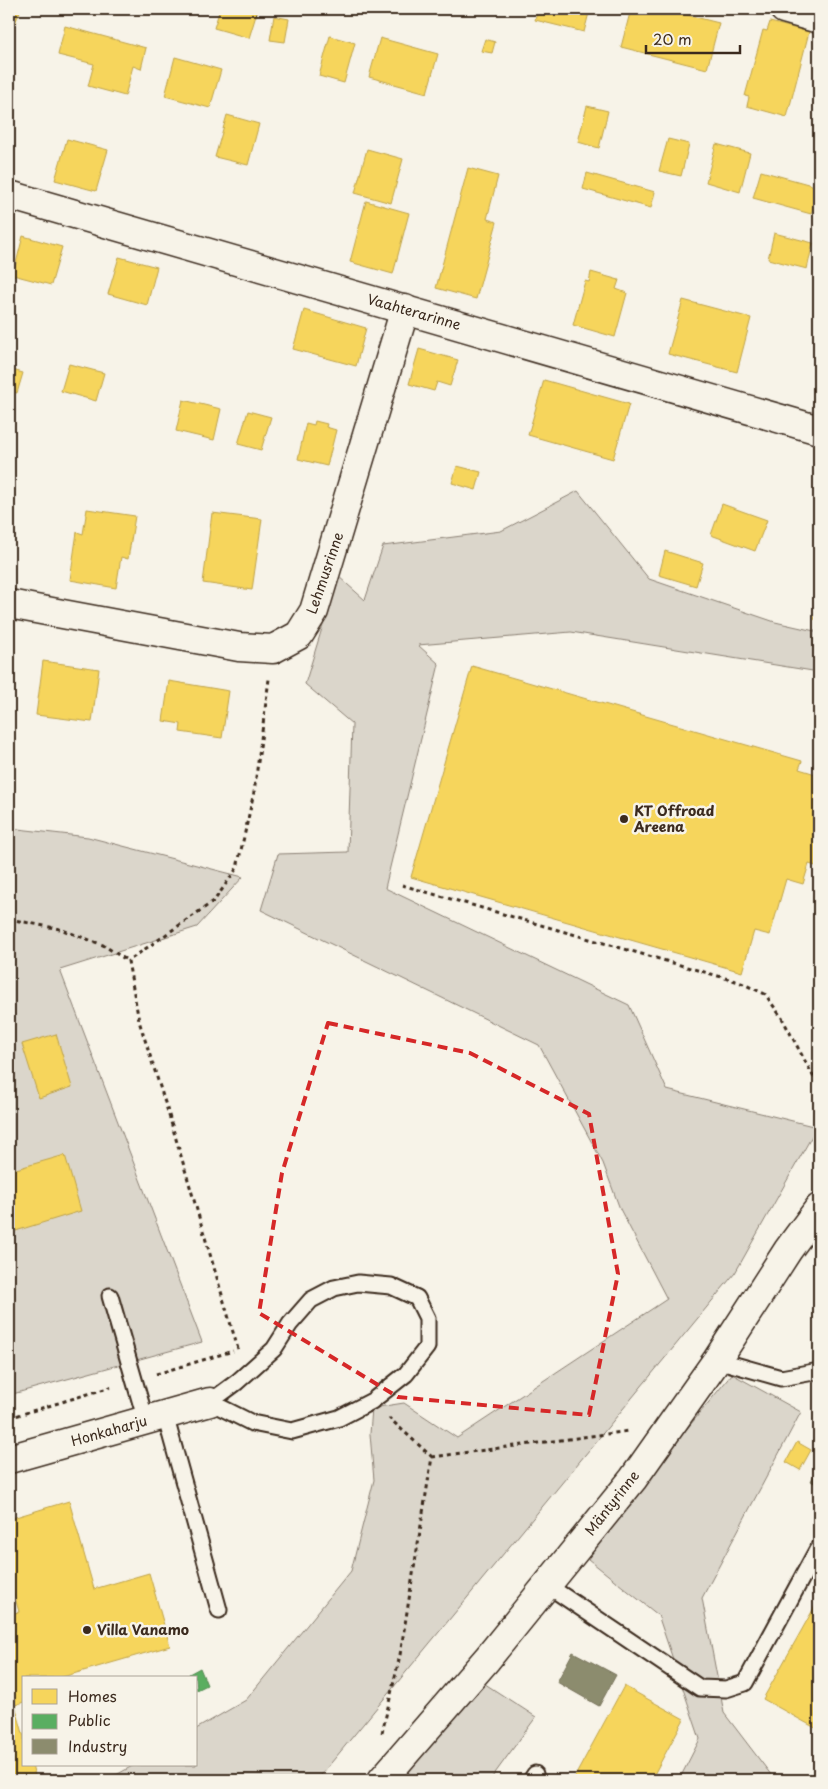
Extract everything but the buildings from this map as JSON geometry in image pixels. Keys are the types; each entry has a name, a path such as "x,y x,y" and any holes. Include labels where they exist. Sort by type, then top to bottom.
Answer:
{"street":[{"path":"784,9 819,19"},
{"name":"Vaahterarinne","path":"9,195 819,430"},
{"name":"Lehmusrinne","path":"273,649 299,635 314,611 405,309"},
{"path":"9,604 239,647 273,649"},
{"name":"Mäntyrinne","path":"382,1780 487,1660 633,1479 717,1360 788,1250 819,1208"},
{"name":"Honkaharju","path":"9,1459 210,1402"}],"lane":[{"path":"358,1283 391,1286 416,1298 427,1318 427,1347 406,1374 372,1402 339,1418 292,1431 252,1424 210,1402 237,1382 274,1349 290,1324 310,1300 334,1288 358,1283"},
{"path":"110,1296 156,1418 220,1610"},
{"path":"717,1360 781,1378 819,1371"},
{"path":"547,1585 700,1688 726,1689 745,1683 817,1550"}],"path":[{"path":"128,961 214,901 237,868 254,792 273,649"},
{"path":"402,885 739,982 765,994 782,1018 819,1087"},
{"path":"9,919 60,929 103,945 128,961 139,1021 168,1112 238,1350"},
{"path":"372,1402 432,1457 670,1426"},
{"path":"380,1742 400,1655 432,1457"}],"highlighted area":[{"path":"328,1023 470,1053 589,1114 618,1274 589,1415 398,1397 259,1313 282,1173"}],"shaded area":[{"path":"578,491 649,579 775,622 819,632 819,672 571,632 418,645 439,664 385,888 629,1005 667,1090 817,1127 735,1273 317,1780 97,1780 118,1774 132,1766 198,1766 198,1728 246,1700 351,1571 374,1480 370,1434 372,1408 404,1403 457,1438 667,1299 620,1209 603,1163 539,1045 261,910 278,854 348,852 352,724 305,684 338,576 365,600 383,546 501,531"},
{"path":"9,828 88,837 243,877 197,927 60,970 202,1342 9,1395"},
{"path":"732,1374 801,1412 702,1598 724,1713 775,1780 679,1780 700,1739 658,1615 583,1555"},
{"path":"479,1680 536,1717 490,1780 394,1780"}],"place":[{"name":"KT Offroad Areena","path":"624,819"},
{"name":"Villa Vanamo","path":"87,1630"}]}
